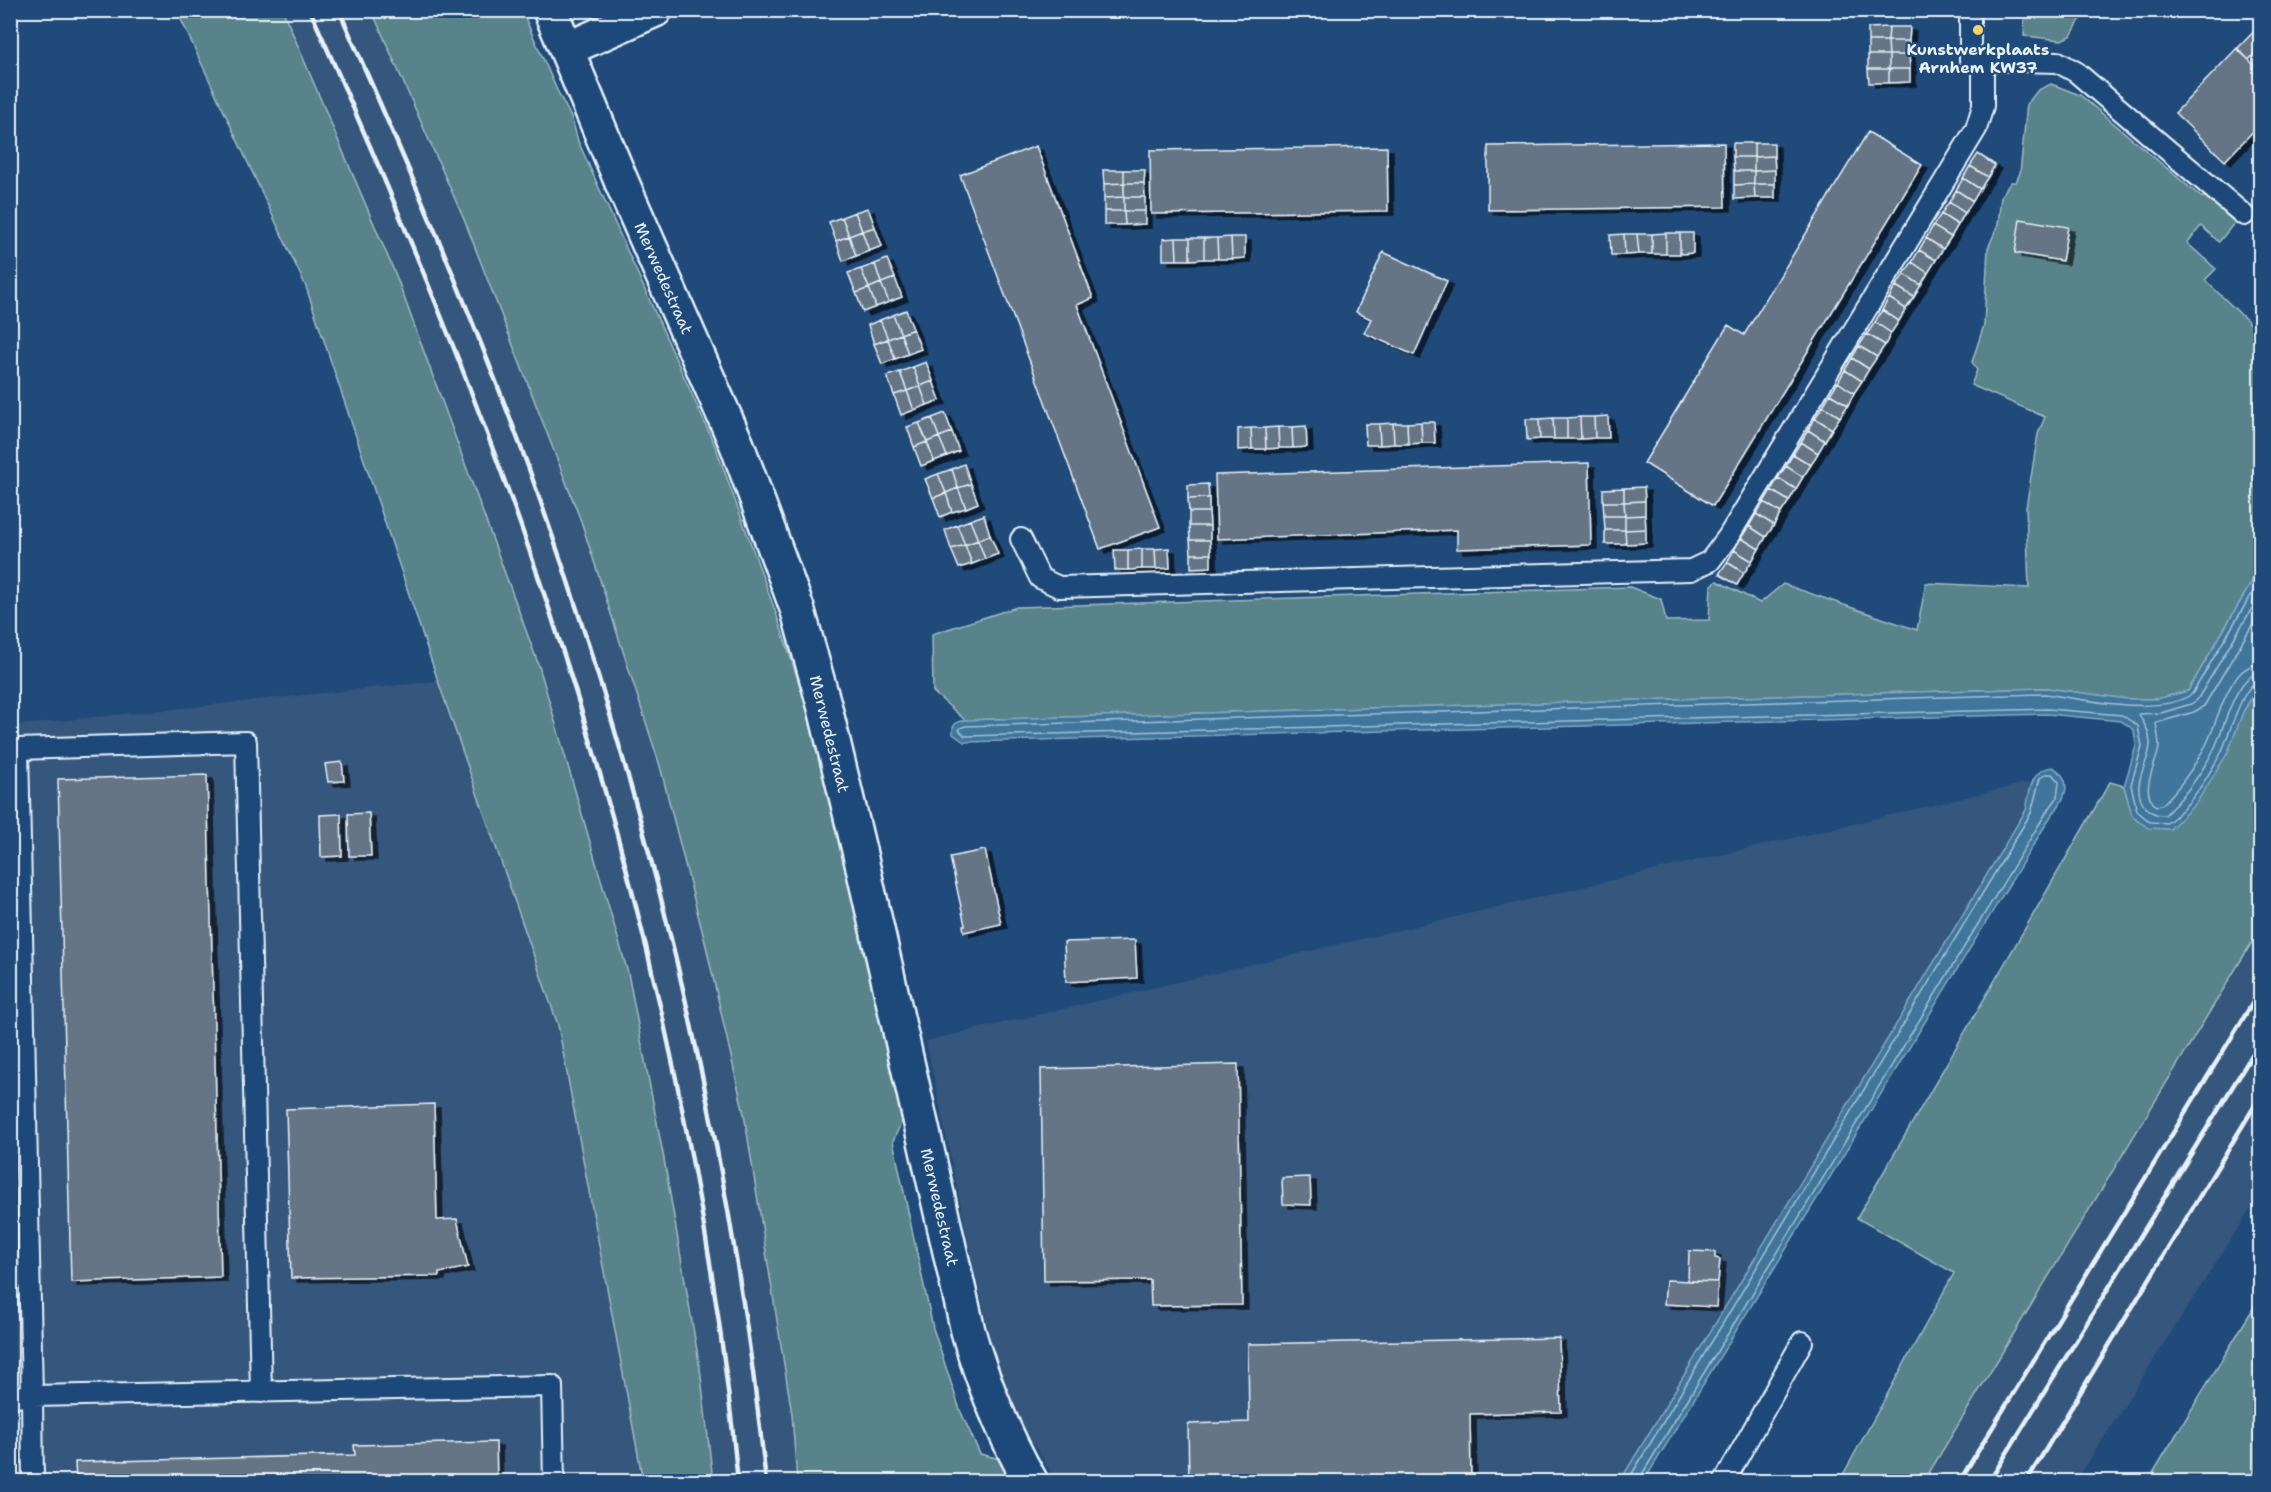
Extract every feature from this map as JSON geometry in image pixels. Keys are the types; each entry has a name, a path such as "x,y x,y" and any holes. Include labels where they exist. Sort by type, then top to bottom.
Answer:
{"street":[{"name":"Merwedestraat","path":"550,10 622,183 737,445 798,611 860,850 968,1331 979,1367 1019,1461 1031,1482"},
{"path":"567,49 655,10"}],"lane":[{"path":"1970,10 1970,60 2058,62 2076,72 2244,215"},
{"path":"1021,539 1040,579 1059,587 1691,570 1710,561 1728,537 1976,129 1983,106 1983,60"},
{"path":"33,1482 18,749 246,742 261,1392"},
{"path":"1724,1482 1802,1342"},
{"path":"10,1397 552,1386 554,1482"}],"shaded area":[{"path":"283,11 372,11 466,224 581,521 660,766 706,946 744,1114 792,1414 797,1481 713,1481 700,1368"},
{"path":"438,681 558,1025 643,1481 11,1481 10,726"},
{"path":"2031,782 2026,810 1620,1481 1056,1481 1027,1433 996,1362 926,1041"},
{"path":"2260,929 2260,1194 2076,1481 1924,1482"}],"green space":[{"path":"2025,10 2085,11 2071,36 2061,40 2024,36"},
{"path":"177,11 283,11 397,278 539,666 628,973 664,1159 700,1368 713,1481 643,1481 558,1025 438,681 306,287"},
{"path":"372,11 522,11 572,119 578,141 716,448 776,613 807,707 831,800 904,1117 893,1141 933,1328 960,1410 980,1454 1000,1459 1012,1481 797,1481 792,1414 744,1114 706,946 660,766 581,521 466,224"},
{"path":"2051,84 2080,95 2201,197 2216,197 2239,217 2219,242 2201,226 2187,243 2216,269 2205,280 2258,331 2260,329 2260,568 2188,691 2157,699 2127,699 2046,688 965,720 933,692 932,634 1017,607 1630,587 1661,599 1666,621 1709,620 1711,586 1717,581 1760,603 1783,584 1917,630 1926,583 2029,588 2026,508 2038,434 2045,417 1971,385 1977,370 1972,362 1984,325 1988,248 1998,225 2001,196 2011,182 2016,182 2020,173 2027,104 2038,90","holes":["2021,220 2062,261 2015,253"]},
{"path":"2260,683 2260,929 1924,1481 1839,1482 1954,1273 1857,1218 2110,782 2124,786 2136,819 2148,826 2170,829 2227,754 2243,712"},
{"path":"2260,1297 2260,1481 2148,1481"}],"water":[{"path":"2260,568 2260,683 2243,712 2227,754 2197,802 2170,829 2148,828 2132,815 2124,786 2136,746 2134,730 2121,721 2047,714 964,742 953,734 953,727 956,723 965,720 2046,688 2127,699 2157,699 2188,691"},
{"path":"2053,767 2060,772 2066,784 2066,791 2060,804 1644,1481 1620,1481 2026,810 2035,776"}],"building":[{"path":"2260,25 2260,47 2249,60 2237,49"},
{"path":"1889,27 1910,27 1909,41 1888,41"},
{"path":"1889,27 1888,41 1868,41 1868,28"},
{"path":"1868,41 1888,41 1889,55 1868,55"},
{"path":"1888,41 1909,41 1909,55 1889,55"},
{"path":"2237,48 2260,71 2260,124 2225,161 2175,113"},
{"path":"1868,55 1889,55 1889,69 1868,69"},
{"path":"1889,55 1909,55 1910,69 1889,69"},
{"path":"1868,69 1889,69 1889,83 1869,83"},
{"path":"1889,69 1910,69 1910,82 1889,83"},
{"path":"1868,132 1922,165 1713,506 1644,463 1728,325 1744,335"},
{"path":"1724,143 1725,207 1488,210 1488,146"},
{"path":"1733,143 1754,143 1754,157 1733,157"},
{"path":"1754,143 1774,143 1774,156 1754,157"},
{"path":"1036,146 1093,298 1077,305 1160,527 1100,549 960,175"},
{"path":"1387,147 1388,211 1151,214 1150,150"},
{"path":"1978,154 1995,165 1988,177 1970,166"},
{"path":"1774,156 1775,170 1754,171 1754,157"},
{"path":"1733,157 1754,157 1754,171 1734,171"},
{"path":"1970,166 1988,177 1980,189 1963,178"},
{"path":"1103,170 1124,170 1124,183 1104,184"},
{"path":"1124,170 1145,170 1144,183 1124,183"},
{"path":"1775,170 1775,184 1754,184 1754,171"},
{"path":"1734,171 1754,171 1754,184 1734,185"},
{"path":"1963,178 1980,189 1973,201 1956,190"},
{"path":"1124,183 1124,197 1104,198 1104,184"},
{"path":"1124,183 1144,183 1145,197 1124,197"},
{"path":"1754,184 1755,198 1734,199 1734,185"},
{"path":"1754,184 1775,184 1775,198 1755,198"},
{"path":"1956,190 1973,201 1965,213 1949,202"},
{"path":"1124,197 1124,211 1104,211 1104,198"},
{"path":"1124,197 1145,197 1145,211 1124,211"},
{"path":"1949,202 1965,213 1958,225 1941,214"},
{"path":"868,208 875,227 862,231 855,212"},
{"path":"1104,211 1124,211 1125,225 1104,225"},
{"path":"1124,211 1145,211 1145,224 1125,225"},
{"path":"855,212 862,231 849,236 842,217"},
{"path":"1941,214 1958,225 1951,237 1933,226"},
{"path":"842,217 849,236 836,241 829,222"},
{"path":"2020,219 2068,227 2062,261 2015,253"},
{"path":"1933,226 1951,237 1943,249 1926,238"},
{"path":"875,227 882,246 869,251 862,231"},
{"path":"862,231 869,251 856,256 849,236"},
{"path":"1666,233 1666,254 1652,254 1652,234"},
{"path":"1666,233 1680,233 1680,254 1666,254"},
{"path":"1680,233 1693,233 1693,253 1680,254"},
{"path":"1624,234 1637,234 1639,254 1625,255"},
{"path":"1624,234 1625,255 1611,255 1610,235"},
{"path":"1637,234 1652,234 1652,254 1639,254"},
{"path":"849,236 856,256 843,261 836,241"},
{"path":"1231,237 1232,259 1218,259 1217,238"},
{"path":"1231,237 1245,237 1245,258 1232,259"},
{"path":"1176,238 1177,260 1163,260 1163,239"},
{"path":"1176,238 1190,238 1190,260 1177,260"},
{"path":"1190,238 1204,238 1204,259 1190,260"},
{"path":"1204,238 1217,238 1218,259 1204,259"},
{"path":"1926,238 1943,249 1936,260 1919,250"},
{"path":"1919,250 1936,260 1928,273 1912,262"},
{"path":"1383,252 1447,281 1414,355 1364,333 1371,319 1356,312"},
{"path":"887,259 895,278 881,283 875,264"},
{"path":"1912,262 1928,273 1921,285 1904,274"},
{"path":"875,264 881,283 869,288 861,269"},
{"path":"861,269 869,288 856,293 848,273"},
{"path":"1904,274 1921,285 1914,297 1896,286"},
{"path":"895,278 902,297 889,302 881,283"},
{"path":"881,283 889,302 876,307 869,288"},
{"path":"1896,286 1914,297 1906,309 1889,298"},
{"path":"869,288 876,307 863,312 856,293"},
{"path":"1889,298 1906,309 1899,321 1882,310"},
{"path":"906,310 913,329 901,334 893,315"},
{"path":"1882,310 1899,321 1891,333 1875,322"},
{"path":"893,315 901,334 888,339 880,320"},
{"path":"880,320 888,339 874,344 868,325"},
{"path":"1875,322 1891,333 1885,345 1867,334"},
{"path":"913,329 921,349 908,354 901,334"},
{"path":"901,334 908,354 895,359 888,339"},
{"path":"1867,334 1885,345 1877,357 1859,346"},
{"path":"888,339 895,359 882,364 874,344"},
{"path":"1859,346 1877,357 1869,369 1852,358"},
{"path":"1852,358 1869,369 1862,381 1845,370"},
{"path":"926,362 933,381 920,386 913,367"},
{"path":"913,367 920,386 907,391 900,372"},
{"path":"1845,370 1862,381 1854,393 1838,382"},
{"path":"900,372 907,391 894,395 887,376"},
{"path":"933,381 940,400 927,405 920,386"},
{"path":"1838,382 1854,393 1848,405 1830,394"},
{"path":"920,386 927,405 914,410 907,391"},
{"path":"907,391 914,410 901,415 894,395"},
{"path":"1830,394 1848,405 1840,417 1823,406"},
{"path":"1823,406 1840,417 1832,429 1815,418"},
{"path":"945,413 952,432 939,437 932,418"},
{"path":"1608,416 1609,438 1595,438 1594,417"},
{"path":"1580,417 1594,417 1595,438 1581,439"},
{"path":"1580,417 1581,439 1567,439 1567,418"},
{"path":"932,418 939,437 927,442 919,423"},
{"path":"1553,418 1567,418 1567,439 1554,439"},
{"path":"1553,418 1554,439 1540,439 1539,419"},
{"path":"1815,418 1832,429 1825,441 1808,430"},
{"path":"1526,419 1539,419 1540,439 1527,440"},
{"path":"1421,422 1422,443 1408,444 1407,423"},
{"path":"1421,422 1434,422 1435,443 1422,443"},
{"path":"919,423 927,442 914,447 907,427"},
{"path":"1393,423 1407,423 1408,444 1394,444"},
{"path":"1393,423 1394,444 1380,445 1379,424"},
{"path":"1365,424 1379,424 1380,445 1366,445"},
{"path":"1306,426 1307,447 1293,448 1292,427"},
{"path":"1278,427 1279,448 1266,449 1265,428"},
{"path":"1278,427 1292,427 1293,448 1279,448"},
{"path":"1251,428 1265,428 1266,449 1252,449"},
{"path":"1251,428 1252,449 1238,450 1238,429"},
{"path":"1808,430 1825,441 1818,453 1801,442"},
{"path":"952,432 959,451 947,456 939,437"},
{"path":"939,437 947,456 934,461 927,442"},
{"path":"927,442 934,461 921,466 914,447"},
{"path":"1801,442 1818,453 1811,465 1793,454"},
{"path":"1793,454 1811,465 1803,477 1786,466"},
{"path":"1589,463 1591,545 1457,549 1457,530 1217,539 1215,475"},
{"path":"964,464 971,484 958,488 952,469"},
{"path":"1786,466 1803,477 1796,489 1778,478"},
{"path":"952,469 958,488 946,493 938,474"},
{"path":"938,474 946,493 933,498 925,479"},
{"path":"1778,478 1796,489 1789,501 1771,490"},
{"path":"971,484 978,503 966,508 958,488"},
{"path":"1208,484 1209,498 1188,499 1188,485"},
{"path":"1644,487 1645,501 1624,502 1624,488"},
{"path":"958,488 966,508 952,512 946,493"},
{"path":"1624,488 1624,502 1603,502 1603,489"},
{"path":"1771,490 1789,501 1781,513 1764,502"},
{"path":"946,493 952,512 940,517 933,498"},
{"path":"1209,498 1209,512 1189,512 1188,499"},
{"path":"1645,501 1645,515 1625,516 1624,502"},
{"path":"1603,502 1624,502 1625,516 1604,516"},
{"path":"1764,502 1781,513 1774,525 1756,514"},
{"path":"1189,512 1209,512 1210,526 1189,526"},
{"path":"1756,514 1774,525 1766,537 1749,526"},
{"path":"984,515 990,535 978,540 970,520"},
{"path":"1645,515 1646,529 1625,530 1625,516"},
{"path":"1604,516 1625,516 1625,530 1605,530"},
{"path":"970,520 978,540 965,545 957,525"},
{"path":"957,525 965,545 951,549 945,530"},
{"path":"1189,526 1210,526 1210,540 1190,540"},
{"path":"1749,526 1766,537 1759,549 1741,538"},
{"path":"1646,529 1646,543 1626,544 1625,530"},
{"path":"1605,530 1625,530 1626,544 1605,544"},
{"path":"990,535 998,554 985,559 978,540"},
{"path":"1741,538 1759,549 1752,561 1734,550"},
{"path":"978,540 985,559 972,564 965,545"},
{"path":"1190,540 1210,540 1211,554 1191,554"},
{"path":"965,545 972,564 959,568 951,549"},
{"path":"1169,548 1170,568 1156,569 1155,549"},
{"path":"1142,549 1155,549 1156,569 1142,569"},
{"path":"1142,549 1142,569 1128,570 1128,550"},
{"path":"1114,550 1128,550 1128,570 1115,570"},
{"path":"1734,550 1752,561 1744,573 1727,562"},
{"path":"1191,554 1211,554 1211,567 1191,568"},
{"path":"1727,562 1744,573 1737,585 1719,574"},
{"path":"342,762 344,781 328,782 325,764"},
{"path":"207,775 221,1277 71,1282 58,779"},
{"path":"369,813 371,856 349,856 348,814"},
{"path":"341,814 342,856 321,857 320,815"},
{"path":"985,850 1001,924 964,932 963,925 965,925 950,857"},
{"path":"1135,940 1137,978 1066,982 1064,942"},
{"path":"1238,1064 1242,1305 1151,1306 1150,1280 1044,1281 1041,1069"},
{"path":"434,1104 437,1220 457,1219 468,1267 439,1273 439,1276 291,1278 286,1109"},
{"path":"1310,1177 1311,1205 1283,1204 1282,1178"},
{"path":"1689,1251 1715,1252 1715,1258 1720,1259 1718,1282 1688,1281"},
{"path":"1666,1280 1718,1282 1716,1307 1664,1304"},
{"path":"1559,1338 1561,1412 1470,1414 1471,1482 1189,1482 1188,1424 1249,1422 1248,1344"},
{"path":"496,1442 497,1482 76,1482 75,1462 355,1455 354,1445"}],"railway":[{"path":"310,10 398,212 481,417 531,555 602,781 662,1012 686,1129 725,1364 738,1482"},
{"path":"339,10 444,252 493,374 539,497 617,738 651,860 708,1107 732,1231 751,1356 766,1482"},
{"path":"1959,1482 2260,991"},
{"path":"1989,1482 2260,1042"},
{"path":"2026,1482 2260,1097"}],"place":[{"name":"Kunstwerkplaats Arnhem KW37","path":"1978,30"}]}
